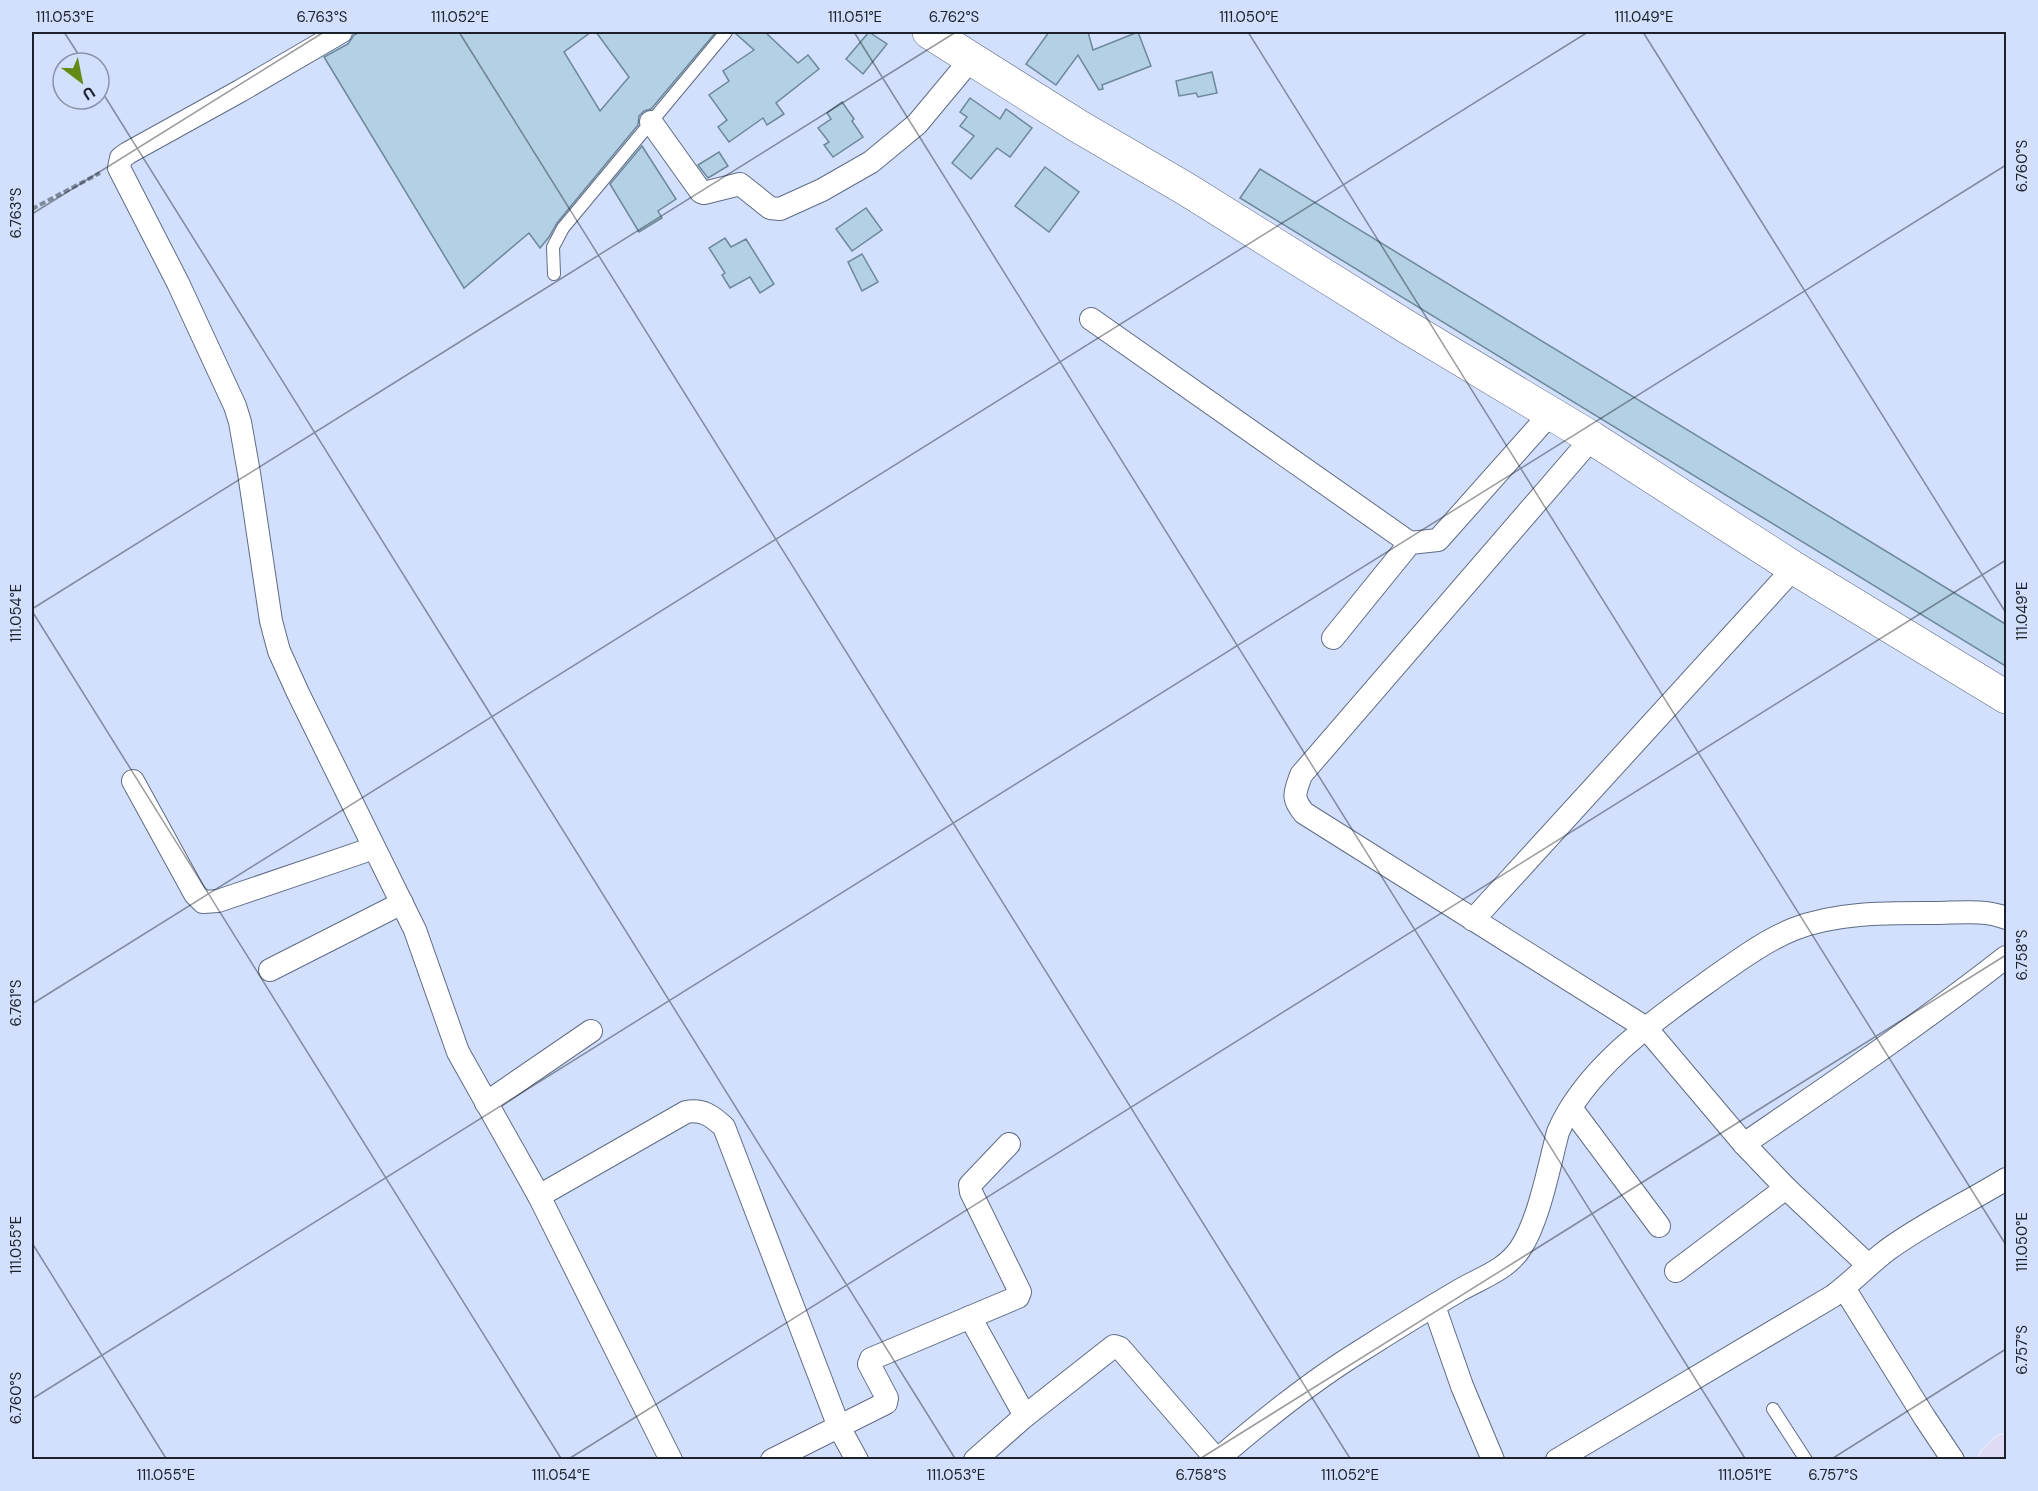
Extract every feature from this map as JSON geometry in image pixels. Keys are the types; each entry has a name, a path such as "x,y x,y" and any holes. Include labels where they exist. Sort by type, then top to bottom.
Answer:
{"main road":[{"path":"929,32 1078,126 1186,189 1289,255 1592,438 1794,568 2007,697"},
{"path":"1995,1460 2007,1450"}],"street":[{"path":"341,32 128,153 121,158 119,168 178,284 235,406 247,463 273,636 298,693 415,930 458,1052 539,1196 671,1460"},
{"path":"651,122 701,192 740,184 770,208 780,208 822,190 871,162 917,124 972,58"},
{"path":"1091,319 1410,543 1438,540 1550,414"},
{"path":"1592,438 1300,775 1294,794 1296,804 1304,813 1646,1028 1744,1144 1786,1188 1868,1265"},
{"path":"1333,638 1410,543"},
{"path":"1473,920 1794,568"},
{"path":"133,781 195,894 203,902 218,901 374,848"},
{"path":"270,970 402,903"},
{"path":"975,1460 1025,1416 1110,1348 1117,1346 1208,1455 1274,1413 1356,1353 1498,1269 1511,1259 1520,1249 1536,1214 1558,1132 1571,1108 1602,1068 1646,1028 1740,959 1792,930 1847,917 1890,913 1974,912 2007,918"},
{"path":"1744,1144 1886,1046 2007,957"},
{"path":"486,1103 591,1031"},
{"path":"1571,1108 1659,1226"},
{"path":"539,1196 686,1112 694,1110 707,1113 716,1120 724,1127 839,1427 857,1460"},
{"path":"772,1460 886,1403 886,1398 869,1364 871,1359 1018,1297 1020,1292 971,1192 970,1185 1009,1144"},
{"path":"1570,1456 1844,1288 1868,1265 1905,1238 2007,1179"},
{"path":"1677,1271 1786,1188"},
{"path":"1844,1288 1953,1460"},
{"path":"1434,1306 1462,1386 1493,1460"},
{"path":"970,1317 1025,1416"}],"lane":[{"path":"555,274 553,247 563,228 726,32"},
{"path":"1773,1408 1806,1460"}],"path":[{"path":"32,209 119,163"}],"building":[{"path":"360,32 591,32 564,52 600,111 629,77 596,32 716,32 651,109 639,116 638,125 557,223 540,248 529,233 464,288 324,57 348,44 354,35"},
{"path":"734,32 765,32 798,63 808,55 819,69 776,103 784,114 767,125 763,118 729,142 718,127 727,120 709,95 729,81 723,71 754,50"},
{"path":"869,32 887,44 863,74 846,59"},
{"path":"1049,32 1088,32 1093,50 1138,32 1151,66 1102,85 1103,89 1099,90 1078,55 1056,85 1026,64"},
{"path":"1212,72 1217,93 1198,97 1196,93 1179,96 1176,81"},
{"path":"970,98 1000,119 1006,109 1032,128 1010,157 997,148 971,179 952,163 974,136 960,126 967,117 960,112"},
{"path":"842,102 863,137 833,157 824,145 829,142 818,128 831,119 827,113"},
{"path":"642,146 676,199 658,211 662,218 639,232 610,184"},
{"path":"719,152 728,166 708,178 698,165"},
{"path":"1045,167 1079,192 1049,232 1015,206"},
{"path":"1260,169 2007,625 2007,667 1240,198"},
{"path":"866,208 882,230 852,251 836,229"},
{"path":"725,238 731,247 746,239 774,284 760,293 750,277 730,288 722,275 725,273 709,248"},
{"path":"862,254 878,282 862,291 848,262"}]}
